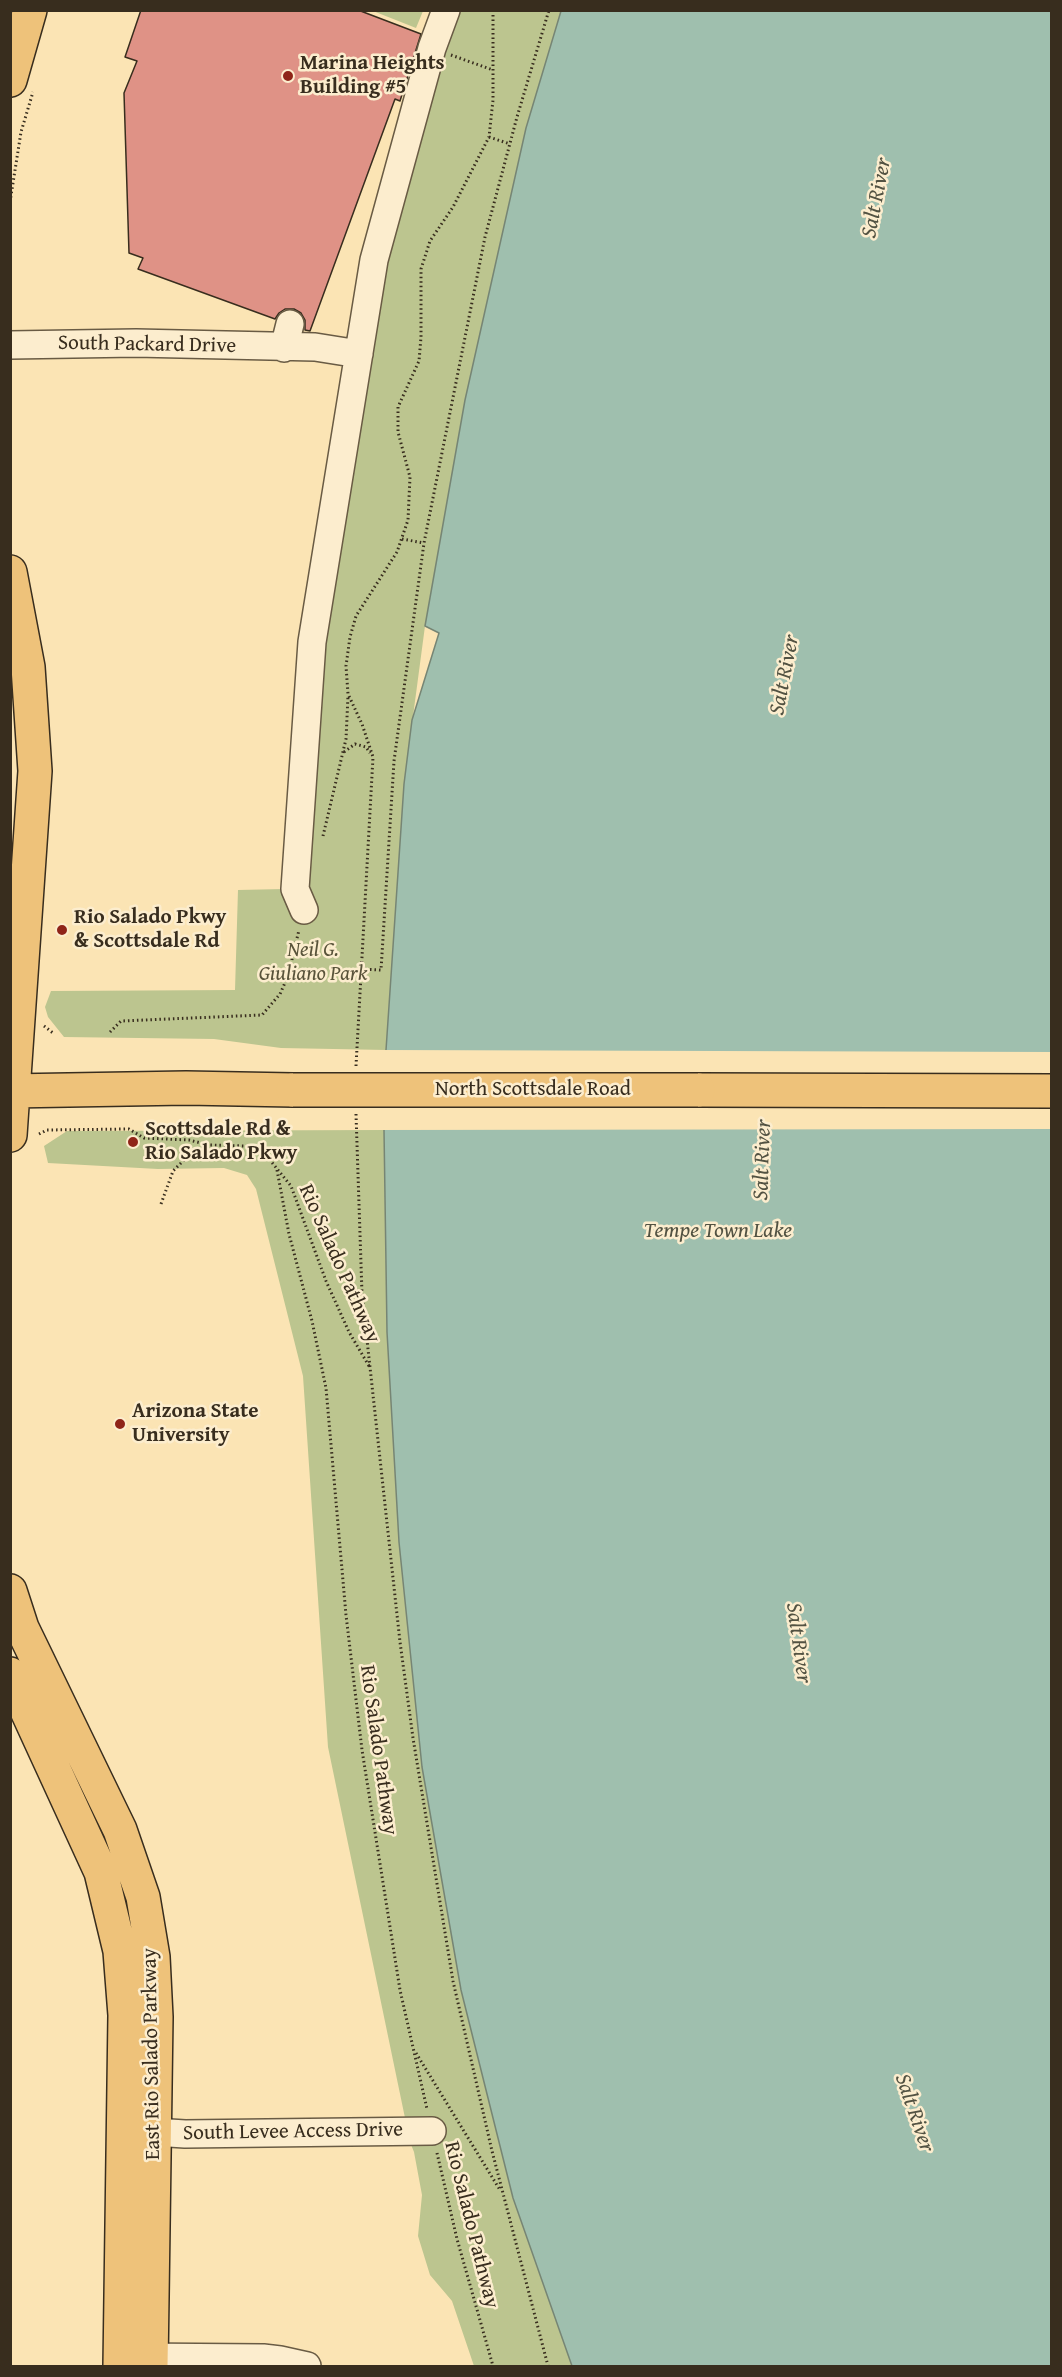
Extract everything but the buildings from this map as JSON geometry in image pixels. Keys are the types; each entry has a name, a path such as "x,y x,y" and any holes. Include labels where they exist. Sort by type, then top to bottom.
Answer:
{"main road":[{"path":"22,84 30,10"},
{"path":"10,572 28,667 35,771 12,1091 25,1134"},
{"name":"North Scottsdale Road","path":"12,1091 1052,1091"},
{"name":"East Rio Salado Parkway","path":"10,1591 22,1628 120,1830 143,1897 153,1957 156,2017 154,2132 136,2362"},
{"name":"East Rio Salado Parkway","path":"10,1674 101,1872 120,1951 125,2015 136,2362"}],"street":[{"path":"304,910 295,889 312,642 374,261 432,48 446,10"},
{"name":"South Packard Drive","path":"10,345 287,336 315,347 359,354"},
{"name":"South Levee Access Drive","path":"154,2132 185,2134 432,2131"},
{"path":"136,2362 263,2358 307,2367"}],"path":[{"path":"321,843 346,739 348,694 346,666 350,636 356,615 397,552 408,520 410,477 398,432 398,407 419,361 421,269 430,241 453,207 489,137 493,70 493,10"},
{"path":"361,969 381,970 394,761 424,543 485,237 549,10"},
{"path":"432,48 493,70"},
{"path":"10,201 21,132 22,84"},
{"path":"489,137 510,144"},
{"path":"10,216 10,236"},
{"path":"402,539 424,543"},
{"path":"348,694 362,724 373,757 356,1076"},
{"path":"343,754 352,746 360,744 366,747 373,757"},
{"path":"110,1032 121,1021 262,1014 280,994 288,976 304,910"},
{"path":"44,1026 53,1033"},
{"name":"Rio Salado Pathway","path":"356,1111 362,1294 370,1368"},
{"path":"25,1134 47,1130 129,1129 144,1138 189,1140 209,1145 246,1146 258,1149 265,1154 277,1170"},
{"path":"160,1204 173,1171 185,1159 209,1145"},
{"name":"Rio Salado Pathway","path":"277,1170 291,1186 326,1281 349,1332 370,1368"},
{"name":"Rio Salado Pathway","path":"277,1170 289,1234 312,1321 326,1388 346,1615 362,1750 400,1990 457,2239 493,2367"},
{"path":"370,1368 387,1503 400,1642 432,1862 456,1992 503,2195 548,2367"},
{"path":"413,2048 503,2195"}],"green space":[{"path":"373,11 423,11 416,28"},
{"name":"Neil G. Giuliano Park","path":"458,11 561,11 526,128 465,400 425,626 404,784 386,1050 281,1048 214,1039 64,1037 48,1017 45,1007 51,991 235,990 238,890 284,889 380,260"},
{"path":"384,1130 387,1332 399,1542 422,1767 513,2198 572,2366 474,2366 452,2301 430,2275 418,2236 422,2195 328,1747 303,1376 256,1189 247,1175 224,1168 158,1169 48,1163 44,1146 67,1131"}],"water":[{"name":"Tempe Town Lake","path":"561,11 1051,11 1051,2366 572,2366 513,2198 461,1990 422,1767 399,1542 387,1332 384,1130 386,1050 404,784 412,720 439,633 425,626 465,400 526,128"}],"pier":[{"path":"383,1050 1051,1052 1051,1129 381,1130"}],"place":[{"name":"Marina Heights Building #5","path":"288,76"},
{"name":"Rio Salado Pkwy & Scottsdale Rd","path":"62,930"},
{"name":"Scottsdale Rd & Rio Salado Pkwy","path":"133,1142"},
{"name":"Arizona State University","path":"120,1424"}],"water label":[{"name":"Salt River","path":"877,198"},
{"name":"Salt River","path":"785,675"},
{"name":"Salt River","path":"763,1160"},
{"name":"Salt River","path":"798,1643"},
{"name":"Salt River","path":"914,2113"}]}
